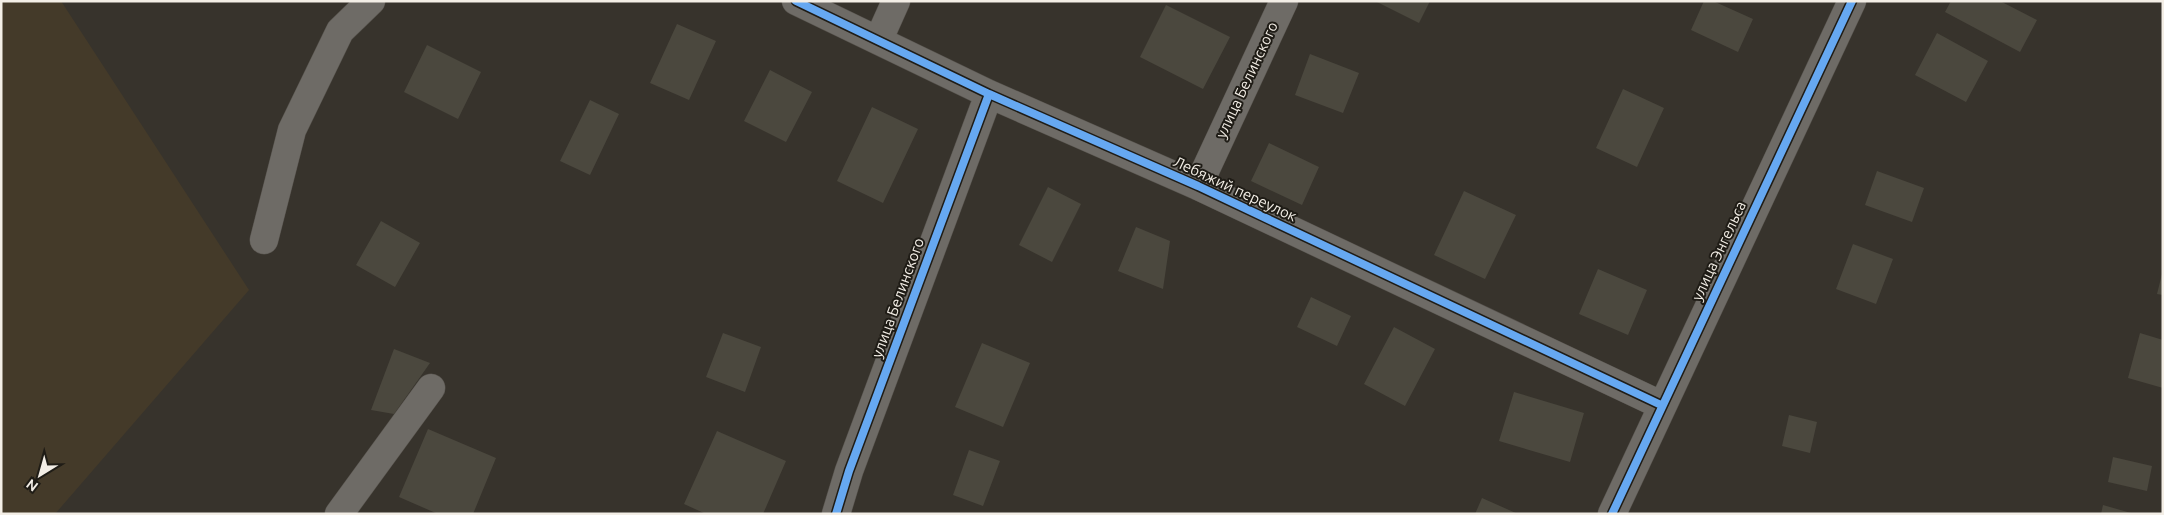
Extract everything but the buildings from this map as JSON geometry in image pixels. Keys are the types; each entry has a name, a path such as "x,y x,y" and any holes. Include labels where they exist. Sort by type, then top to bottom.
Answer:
{"street":[{"path":"264,240 292,130 340,31 371,1"},
{"name":"Лебяжий переулок","path":"796,1 879,39 988,94 1198,186 1661,405"},
{"path":"879,39 896,1"},
{"name":"улица Белинского","path":"1198,186 1284,1"},
{"name":"улица Энгельса","path":"1612,514 1661,405 1852,1"},
{"name":"улица Белинского","path":"836,514 849,471 988,94"},
{"path":"339,514 431,388"}],"shaded area":[{"path":"1,1 61,1 249,290 55,514 1,514"}],"cycle path":[{"path":"796,1 989,94 1198,186 1661,405"},
{"path":"1612,514 1852,1"},
{"path":"836,514 849,471 989,94"}]}
